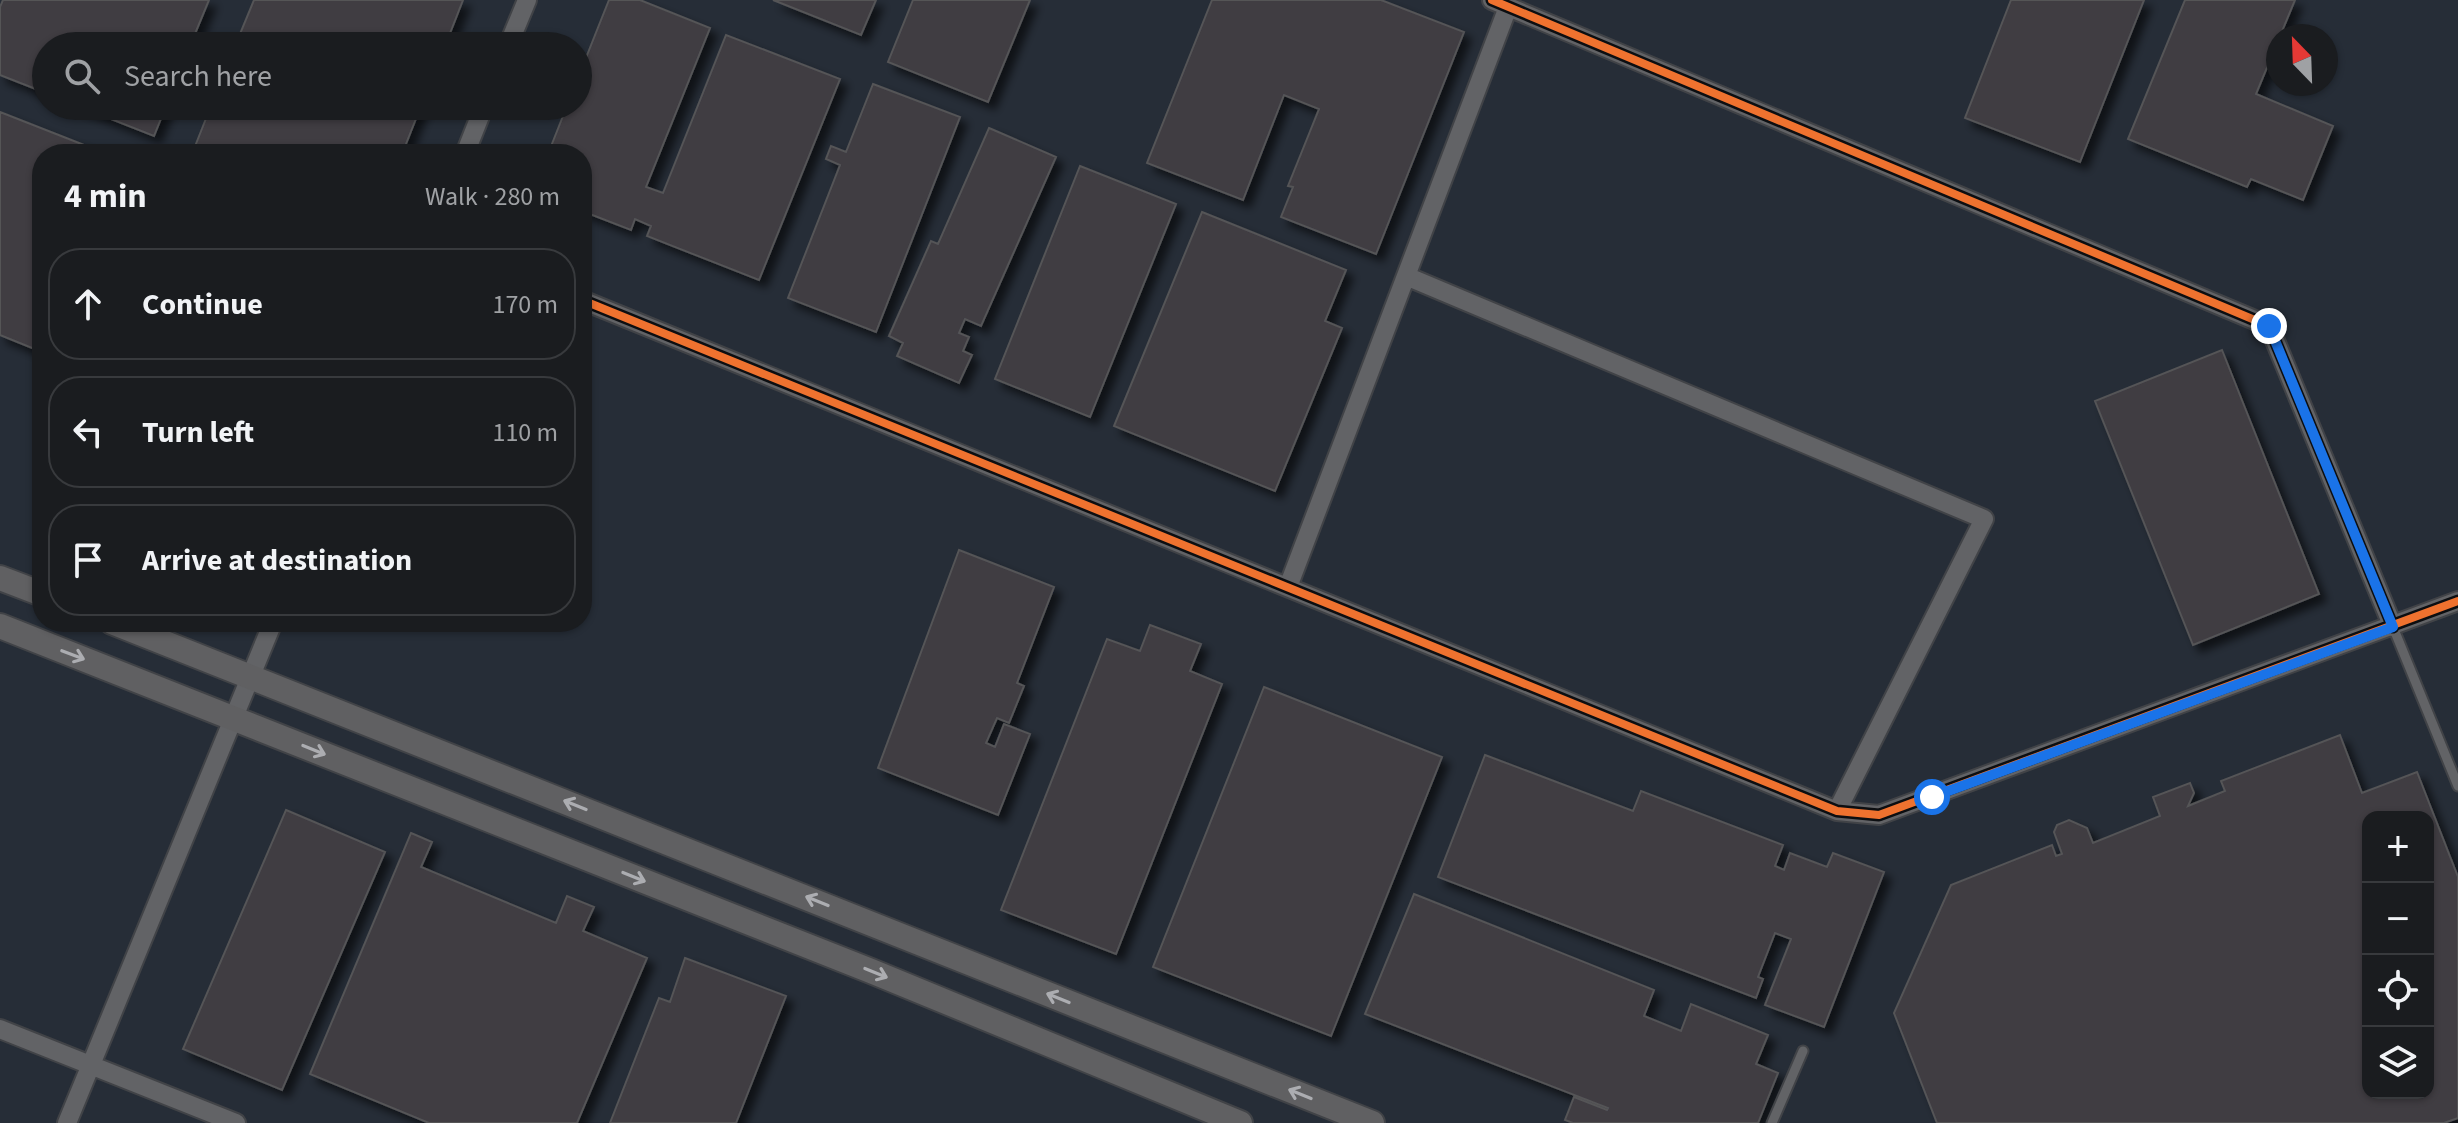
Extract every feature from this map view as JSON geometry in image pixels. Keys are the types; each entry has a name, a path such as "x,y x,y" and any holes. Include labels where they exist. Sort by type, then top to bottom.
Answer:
{"main road":[{"path":"0,578 32,590"},
{"path":"0,626 871,971 1240,1123"},
{"path":"138,632 1372,1123"}],"street":[{"path":"514,32 527,0"},
{"path":"1288,587 1406,276 1500,3 2269,326 2393,627"},
{"path":"469,144 478,120"},
{"path":"1406,276 1984,519 1837,811"},
{"path":"592,304 1837,811 1879,815 2458,601"},
{"path":"67,1123 269,632"},
{"path":"0,1029 236,1123"}],"lane":[{"path":"2393,627 2458,786"},
{"path":"1772,1123 1803,1051"}],"shaded area":[{"path":"0,0 2458,0 2458,1123 0,1123"}],"building":[{"path":"3,0 209,0 196,32 32,32 32,88 0,75 0,7"},
{"path":"254,0 463,0 450,32 241,32"},
{"path":"609,0 640,0 710,28 646,187 663,193 726,35 840,79 759,280 647,236 651,226 635,219 631,230 592,215 592,144 552,144 561,120 592,120 592,43"},
{"path":"773,0 876,0 861,35"},
{"path":"913,0 1030,0 988,102 888,62"},
{"path":"1212,0 1381,0 1464,32 1376,254 1281,217 1293,187 1288,186 1319,109 1284,95 1243,200 1147,163"},
{"path":"2011,0 2144,0 2080,162 1965,118"},
{"path":"2185,0 2295,0 2285,24 2266,24 2266,70 2256,94 2333,126 2303,200 2251,179 2247,187 2128,139"},
{"path":"873,84 960,117 876,332 788,298 840,165 826,159 831,146 846,152"},
{"path":"0,112 82,144 32,144 32,348 0,335"},
{"path":"113,120 160,120 154,136"},
{"path":"205,120 415,120 406,144 196,144"},
{"path":"989,128 1056,157 981,326 965,319 959,333 969,337 963,351 972,355 959,383 897,356 903,343 889,336 931,241 938,244"},
{"path":"1080,166 1176,204 1090,417 995,379"},
{"path":"1202,212 1346,270 1325,321 1342,328 1275,491 1114,426"},
{"path":"2222,350 2319,594 2193,645 2095,401"},
{"path":"959,550 1054,587 1017,683 1024,686 1009,723 997,718 986,743 995,747 1004,724 1030,734 998,815 878,768"},
{"path":"1150,625 1201,644 1190,671 1222,684 1116,954 1001,910 1107,639 1140,651"},
{"path":"1264,687 1442,757 1331,1036 1153,967"},
{"path":"2340,735 2362,793 2417,772 2432,811 2362,811 2362,1099 2434,1099 2434,816 2458,877 2458,1118 2444,1123 1937,1123 1894,1013 1951,885 2052,845 2056,856 2062,854 2054,832 2057,825 2069,820 2087,828 2093,843 2160,816 2153,797 2190,783 2194,793 2188,806 2225,791 2221,781"},
{"path":"1485,755 1633,811 1641,791 1783,845 1775,866 1784,870 1790,853 1827,867 1833,853 1884,872 1824,1027 1765,1005 1791,939 1775,933 1758,977 1763,979 1756,998 1438,877"},
{"path":"286,810 385,852 282,1090 183,1049"},
{"path":"411,833 432,842 421,867 556,923 567,896 594,907 583,931 647,958 577,1123 429,1123 310,1074"},
{"path":"1414,894 1654,990 1644,1016 1681,1031 1691,1004 1768,1035 1756,1064 1778,1073 1758,1123 1573,1123 1565,1120 1574,1097 1608,1108 1365,1014"},
{"path":"685,958 786,996 736,1123 610,1123 659,998 670,1002"}],"cycle path":[{"path":"1492,0 2269,326 2393,627"},
{"path":"592,304 1837,811 1879,815 2458,601"}],"route":[{"path":"1932,797 2393,627 2269,326"}]}
